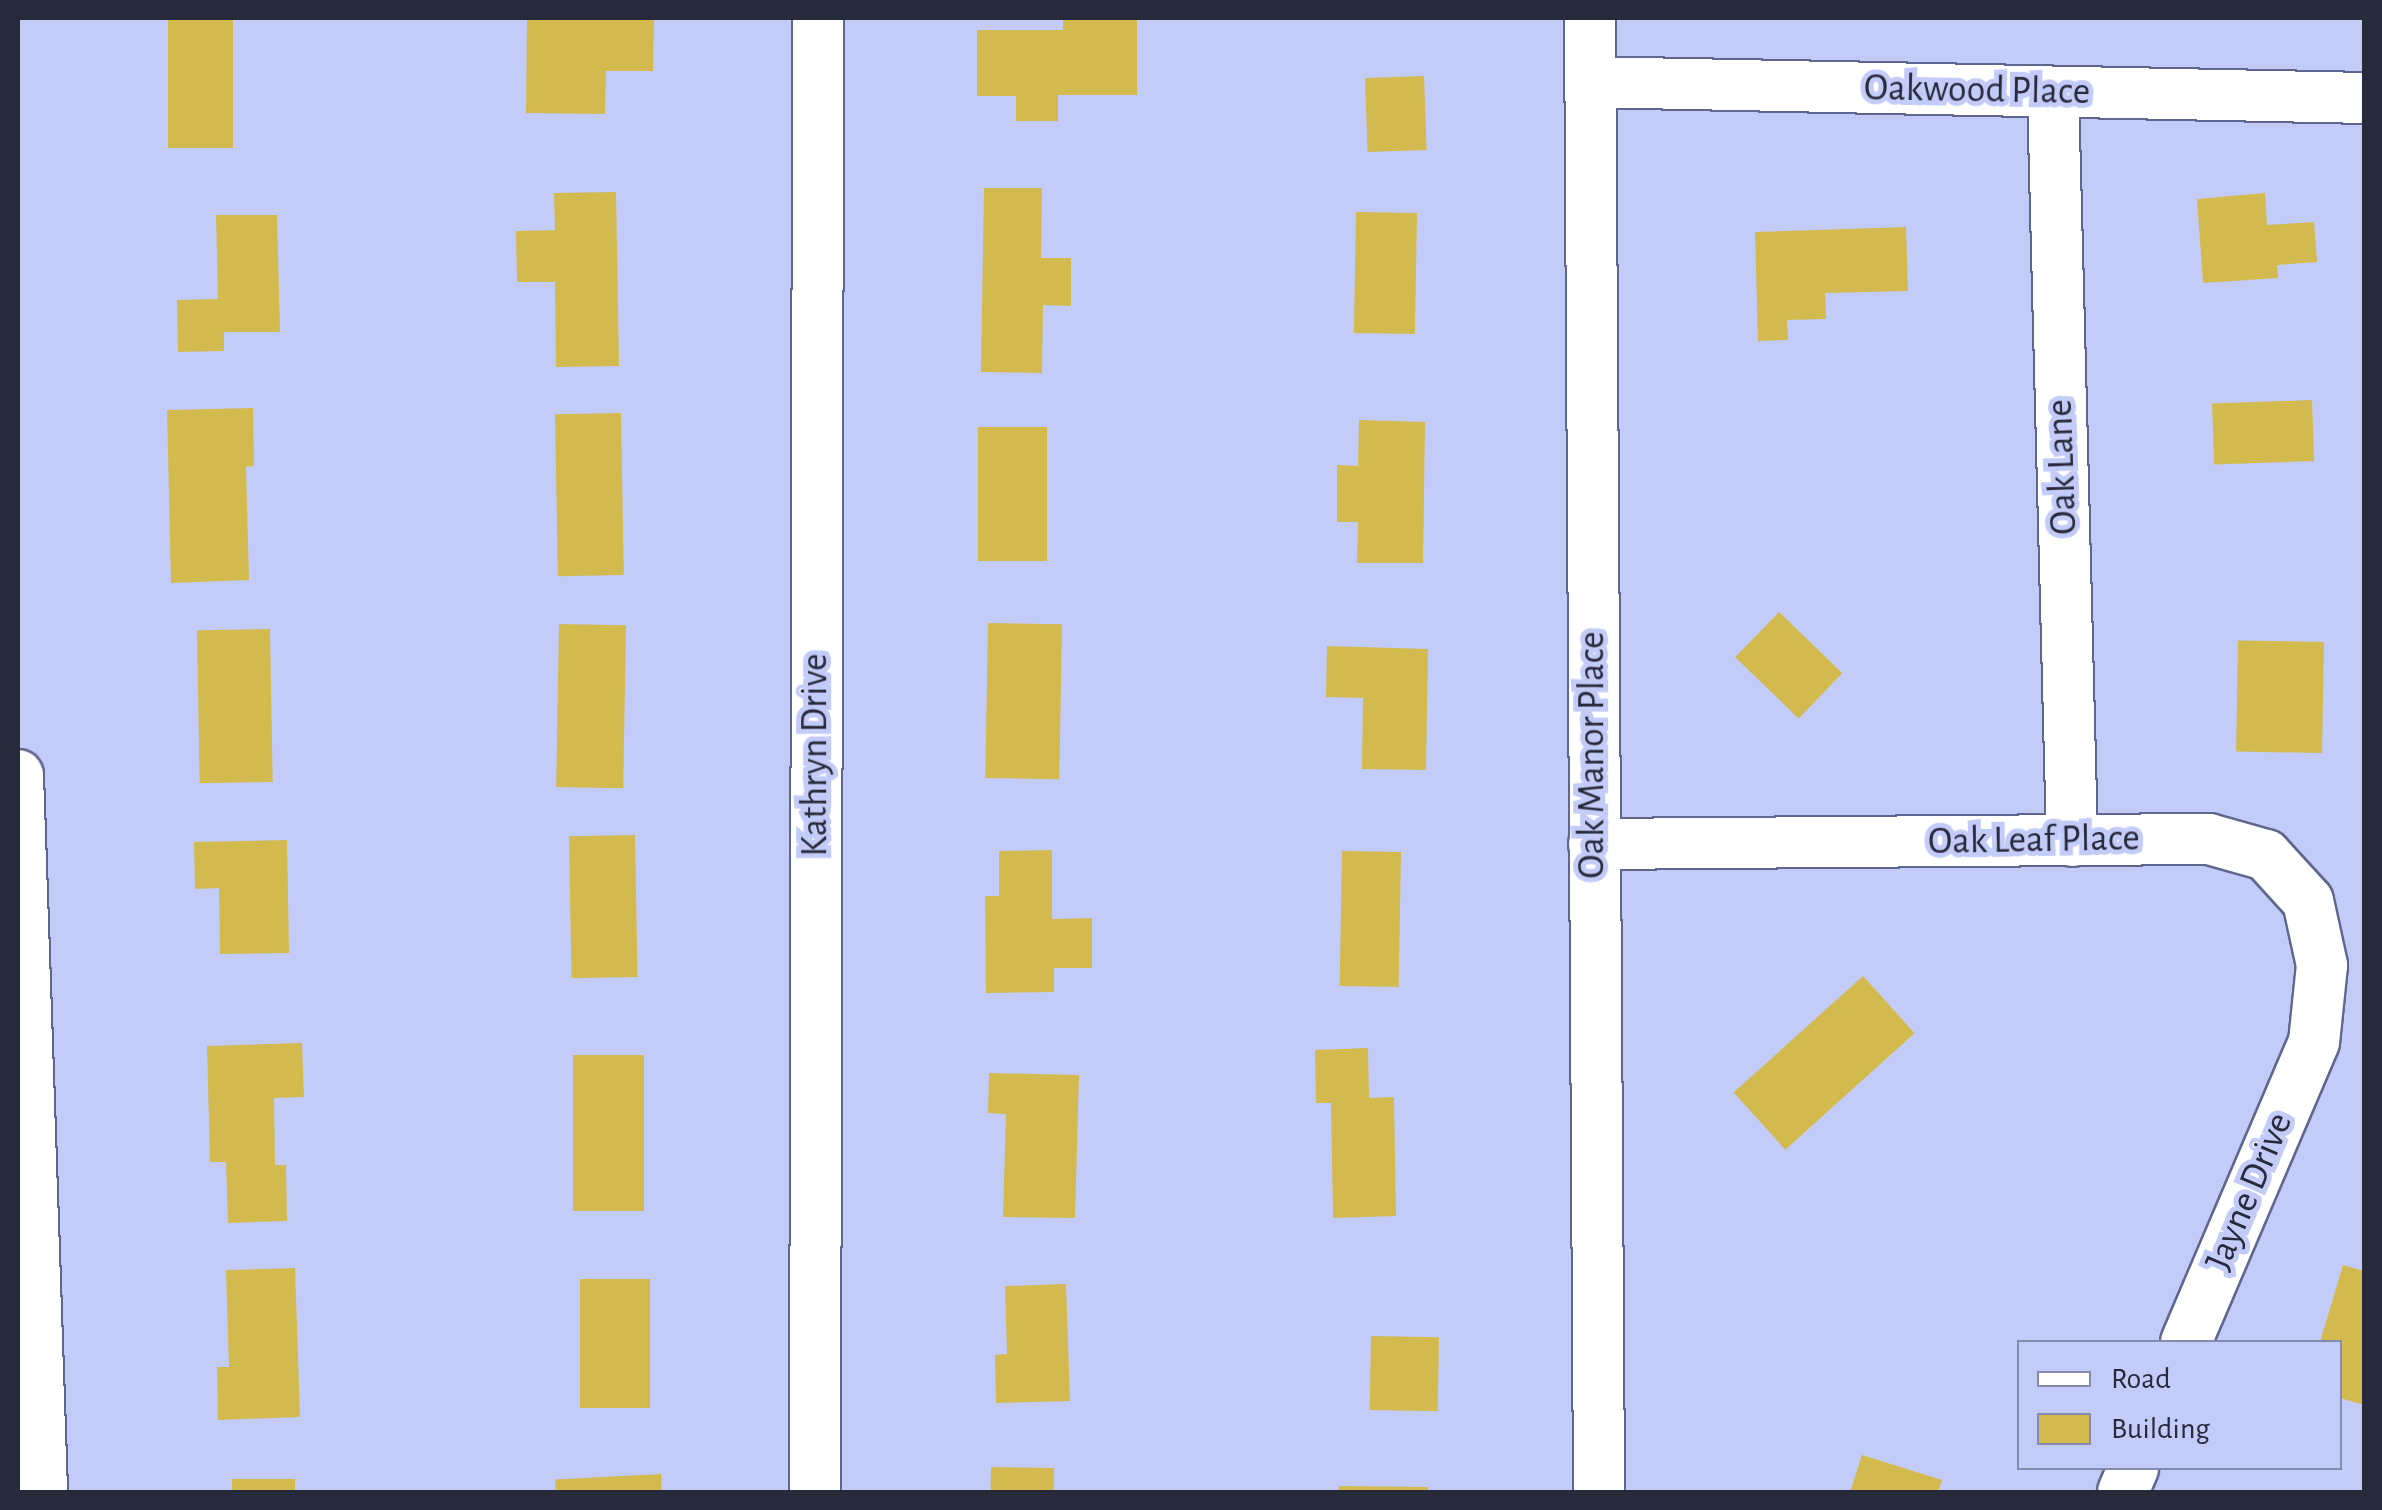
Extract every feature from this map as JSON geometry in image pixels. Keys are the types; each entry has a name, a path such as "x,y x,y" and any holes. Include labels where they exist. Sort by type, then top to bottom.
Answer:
{"street":[{"name":"Kathryn Drive","path":"815,1492 818,18"},
{"name":"Oak Manor Place","path":"1590,18 1599,1492"},
{"name":"Oakwood Place","path":"1590,82 2364,98"},
{"name":"Oak Lane","path":"2053,93 2072,841"},
{"path":"18,775 42,1492"},
{"name":"Oak Leaf Place","path":"1594,844 2209,838 2266,855 2308,901 2322,966 2314,1042"},
{"name":"Jayne Drive","path":"2187,1340 2314,1042"}],"building":[{"path":"168,18 233,18 233,148 168,148"},
{"path":"527,18 654,18 653,71 606,71 605,114 526,113"},
{"path":"1063,18 1137,18 1137,95 1058,95 1058,121 1016,121 1016,96 977,96 977,30 1063,30"},
{"path":"1424,76 1427,150 1368,152 1365,78"},
{"path":"984,188 1042,188 1041,258 1071,258 1071,306 1043,305 1042,373 981,372"},
{"path":"616,192 619,366 556,367 555,282 517,282 516,231 555,230 554,193"},
{"path":"2265,193 2267,225 2314,222 2317,262 2277,265 2278,278 2203,283 2197,199"},
{"path":"1356,212 1417,213 1415,334 1354,333"},
{"path":"216,215 277,215 280,332 224,332 224,351 178,352 177,300 218,299"},
{"path":"1906,227 1908,291 1825,293 1826,319 1787,320 1788,340 1758,341 1755,232"},
{"path":"2312,400 2314,461 2214,464 2212,403"},
{"path":"253,408 254,466 246,467 249,580 171,583 167,410"},
{"path":"621,413 624,575 558,576 555,414"},
{"path":"1359,420 1425,422 1423,563 1357,563 1358,522 1337,522 1337,465 1358,466"},
{"path":"978,427 1047,427 1047,561 978,561"},
{"path":"1779,612 1842,673 1799,718 1735,657"},
{"path":"988,623 1062,624 1059,779 985,778"},
{"path":"559,624 626,625 623,788 556,787"},
{"path":"270,629 273,782 200,783 197,630"},
{"path":"2238,640 2324,642 2322,753 2236,751"},
{"path":"1327,646 1428,649 1426,770 1362,769 1363,698 1326,697"},
{"path":"635,835 637,977 571,978 569,836"},
{"path":"287,840 289,953 220,954 219,888 195,889 194,842"},
{"path":"1052,850 1052,919 1092,918 1092,968 1054,968 1054,992 986,993 985,896 999,896 999,851"},
{"path":"1342,851 1401,852 1399,987 1340,986"},
{"path":"1863,976 1915,1033 1785,1150 1734,1092"},
{"path":"302,1043 304,1097 274,1098 275,1165 286,1165 287,1221 228,1223 226,1162 210,1162 207,1046"},
{"path":"1368,1048 1369,1098 1394,1097 1396,1216 1333,1218 1331,1103 1316,1103 1315,1050"},
{"path":"573,1055 644,1055 644,1211 573,1211"},
{"path":"989,1073 1079,1075 1075,1218 1003,1217 1006,1114 988,1113"},
{"path":"2343,1265 2364,1271 2364,1405 2342,1399 2342,1340 2321,1340"},
{"path":"295,1268 300,1417 218,1420 217,1367 229,1367 226,1270"},
{"path":"580,1279 650,1279 650,1408 580,1408"},
{"path":"1066,1284 1070,1401 996,1403 995,1355 1007,1354 1005,1286"},
{"path":"1371,1336 1439,1337 1438,1411 1370,1410"},
{"path":"1862,1455 1942,1480 1938,1492 1850,1492"},
{"path":"991,1467 1054,1468 1054,1492 991,1492"},
{"path":"661,1474 662,1492 556,1492 555,1480"},
{"path":"232,1479 295,1479 295,1492 232,1492"},
{"path":"1339,1486 1428,1487 1428,1492 1338,1492"}]}
